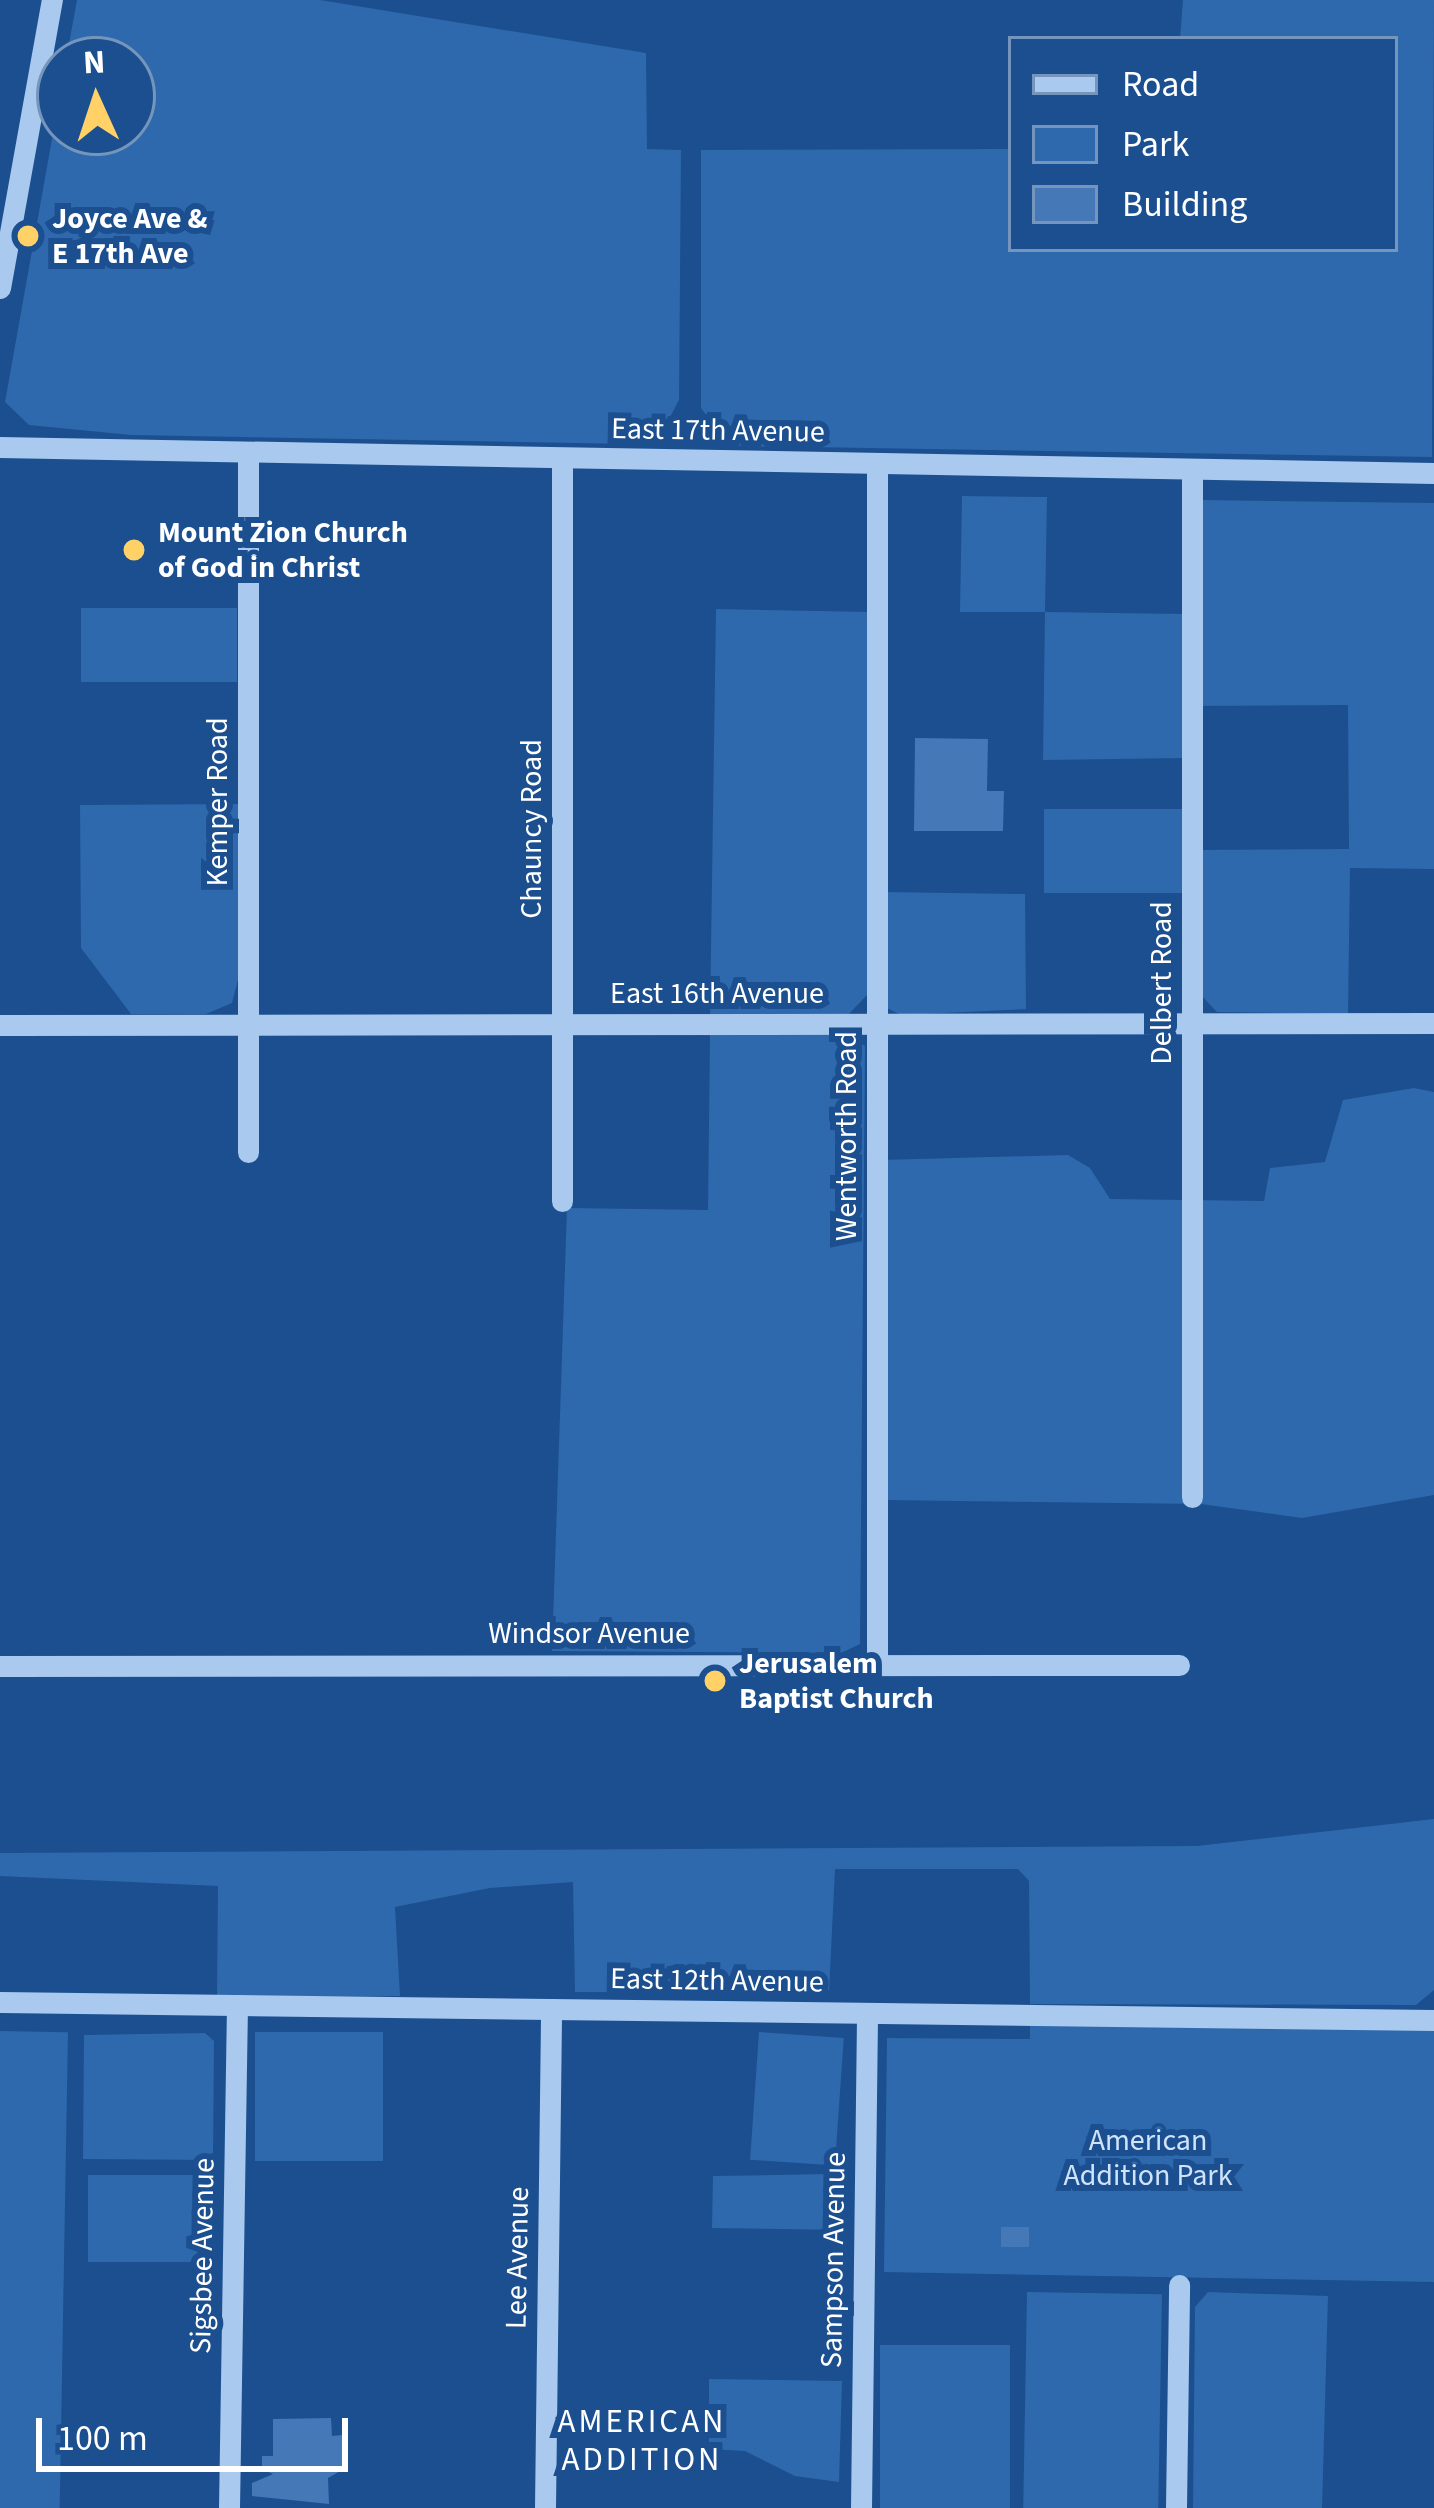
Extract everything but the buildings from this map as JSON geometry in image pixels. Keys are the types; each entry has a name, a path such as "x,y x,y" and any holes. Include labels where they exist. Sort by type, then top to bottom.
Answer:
{"street":[{"path":"0,287 52,0"},
{"name":"East 17th Avenue","path":"0,447 1434,473"},
{"name":"Kemper Road","path":"248,453 248,1152"},
{"name":"Chauncy Road","path":"562,458 562,1201"},
{"name":"Wentworth Road","path":"877,464 878,1663"},
{"name":"Delbert Road","path":"1192,469 1192,1497"},
{"name":"East 16th Avenue","path":"0,1025 1434,1023"},
{"name":"Windsor Avenue","path":"0,1666 1179,1665"},
{"name":"East 12th Avenue","path":"0,2002 1434,2020"},
{"name":"Sigsbee Avenue","path":"229,2508 237,2006"},
{"name":"Lee Avenue","path":"545,2508 551,2009"},
{"name":"Sampson Avenue","path":"861,2508 867,2013"},
{"path":"1176,2508 1179,2285"}],"green space":[{"path":"77,0 320,0 646,53 647,149 681,150 679,400 668,421 655,437 629,444 131,435 29,425 5,402 49,156 156,156 156,36 70,36"},
{"path":"1183,0 1434,0 1432,457 739,446 721,435 701,408 701,150 1008,149 1008,252 1398,252 1398,36 1180,36"},
{"path":"962,496 1047,497 1045,612 960,612"},
{"path":"1201,500 1434,503 1434,869 1350,868 1348,1014 1217,1012 1200,994 1197,850 1349,849 1348,705 1197,706"},
{"path":"81,608 237,608 237,682 81,682"},
{"path":"716,609 871,612 867,995 847,1016 710,1017"},
{"path":"1045,612 1184,614 1185,758 1043,760"},
{"path":"240,804 241,968 232,1003 206,1014 131,1014 81,948 80,805"},
{"path":"1044,809 1184,809 1184,893 1044,893"},
{"path":"883,892 1025,894 1026,1009 901,1015 887,1008"},
{"path":"842,1033 865,1046 860,1644 841,1653 552,1651 567,1208 708,1210 710,1035"},
{"path":"1414,1088 1434,1092 1434,1495 1302,1518 1201,1504 884,1500 881,1160 1068,1155 1090,1168 1110,1199 1264,1201 1270,1168 1325,1162 1343,1100"},
{"path":"1434,1819 1434,1990 1416,2005 1030,2004 1029,1881 1018,1869 835,1869 829,1993 575,1992 573,1882 490,1888 395,1907 400,1996 217,1996 218,1886 0,1876 0,1853 1197,1846"},
{"name":"American Addition Park","path":"1030,2022 1434,2024 1434,2282 884,2272 887,2038 1030,2039"},
{"path":"0,2031 68,2032 60,2508 0,2508"},
{"path":"255,2032 383,2032 383,2161 255,2161"},
{"path":"759,2032 844,2038 835,2166 750,2160"},
{"path":"205,2033 214,2041 213,2160 83,2159 84,2035"},
{"path":"830,2174 844,2178 843,2230 712,2228 713,2176"},
{"path":"88,2175 213,2175 213,2262 88,2262"},
{"path":"1027,2292 1162,2294 1158,2508 1023,2508"},
{"path":"1208,2292 1328,2296 1322,2508 1193,2508 1195,2307"},
{"path":"880,2345 1010,2345 1010,2508 880,2508"},
{"path":"709,2379 842,2381 839,2482 795,2476 745,2451 709,2449"}],"place":[{"name":"Joyce Ave & E 17th Ave","path":"28,236"},
{"name":"Mount Zion Church of God in Christ","path":"134,550"},
{"name":"Jerusalem Baptist Church","path":"715,1681"}],"district":[{"name":"AMERICAN ADDITION","path":"642,2441"}]}
